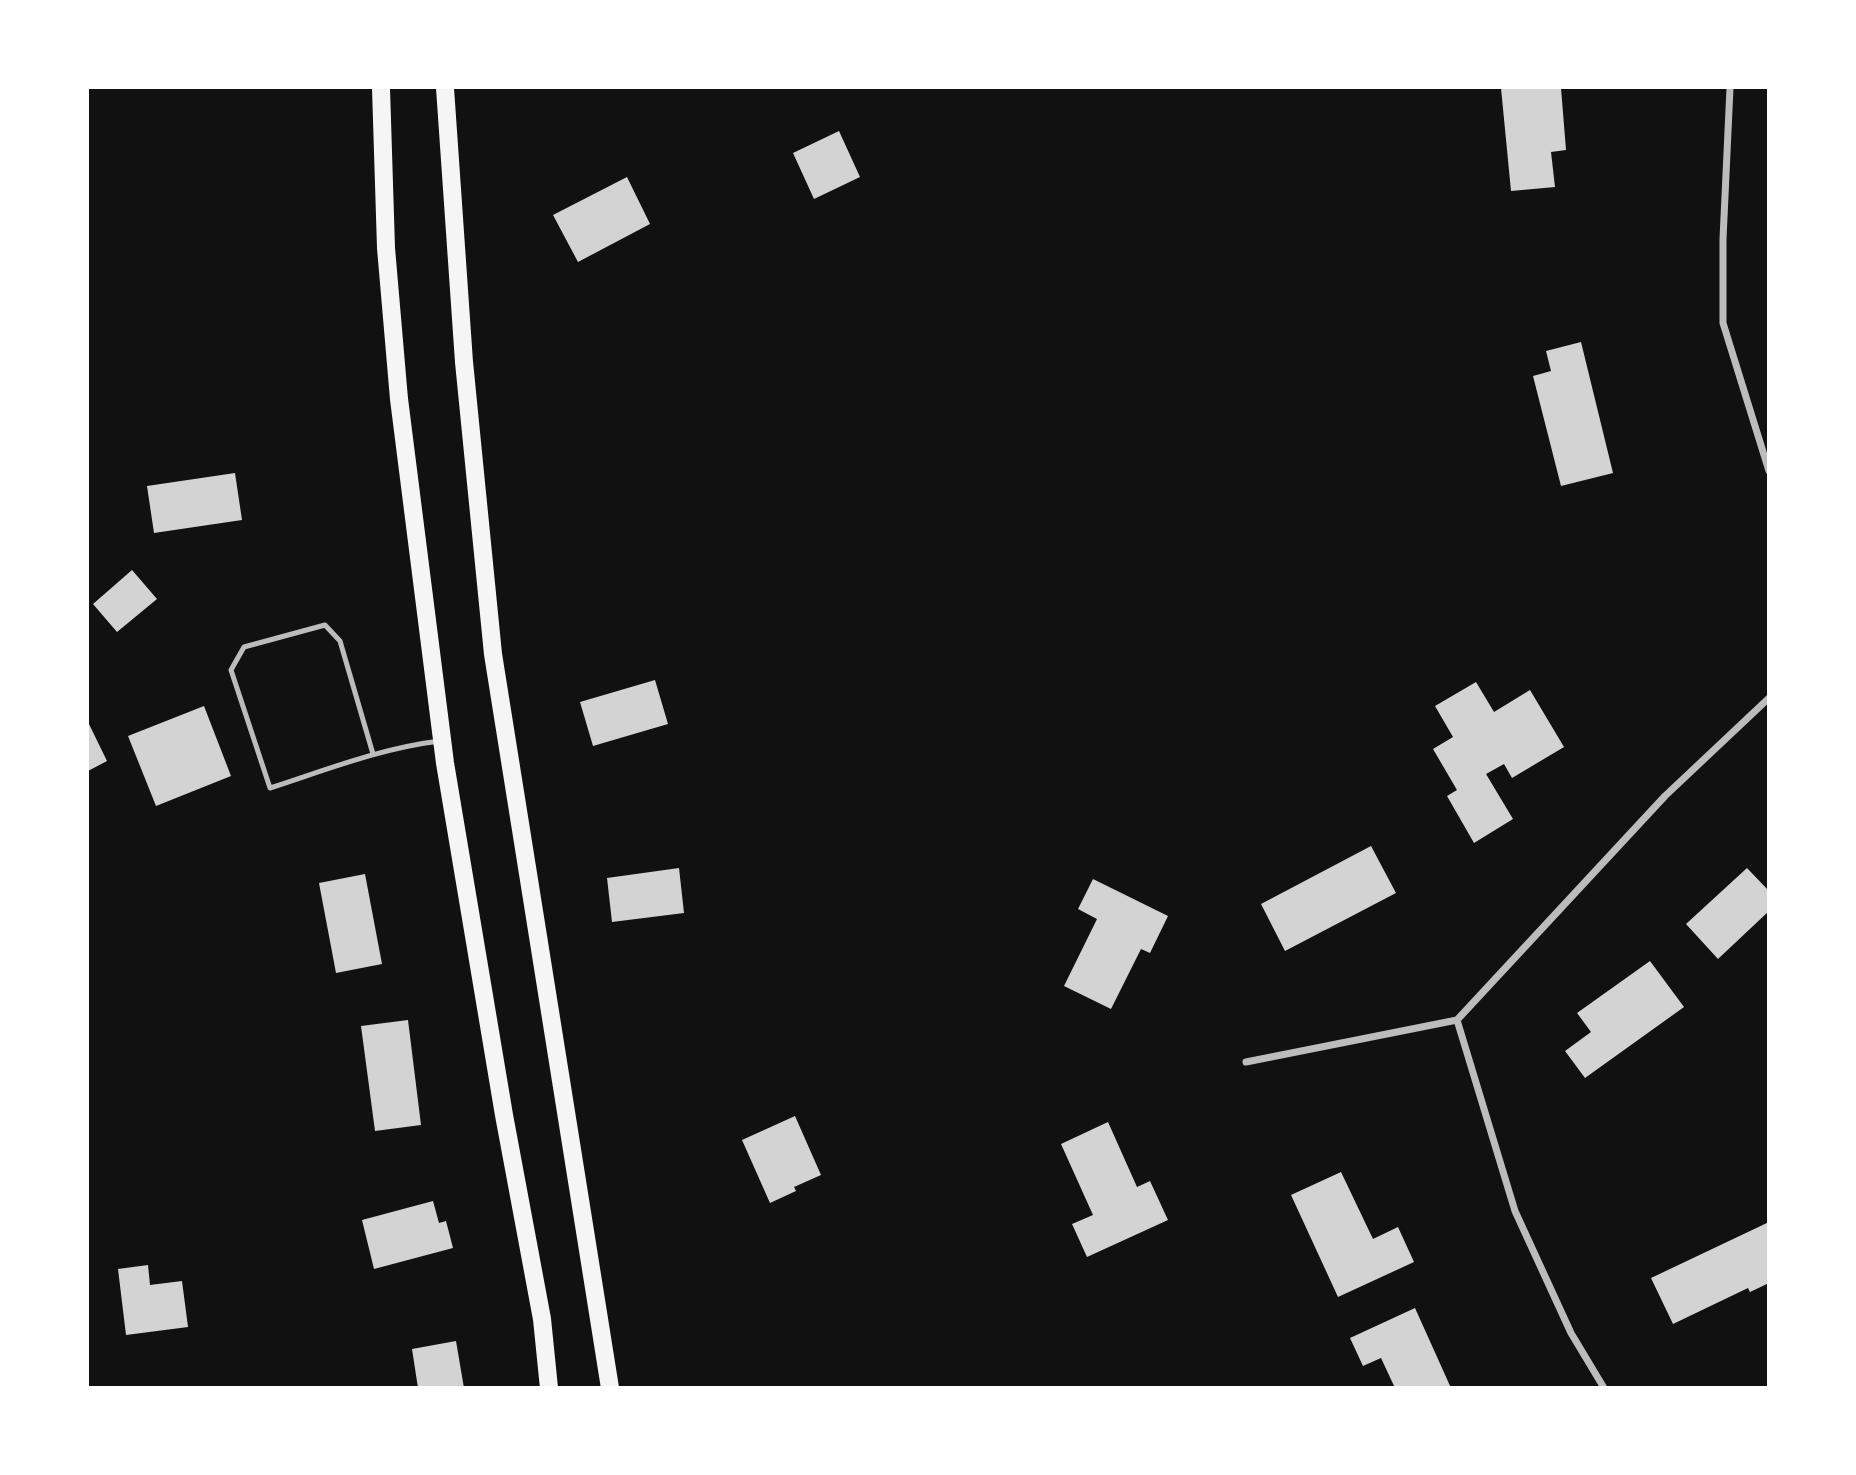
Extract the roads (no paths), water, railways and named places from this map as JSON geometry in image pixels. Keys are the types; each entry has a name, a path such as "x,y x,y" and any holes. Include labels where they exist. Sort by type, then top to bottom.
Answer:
{"main road":[{"path":"381,88 386,248 399,399 443,741 503,1115 542,1319 548,1388"},
{"path":"445,88 464,362 494,654 610,1388"}],"street":[{"path":"1730,88 1723,239 1723,323 1769,471"},
{"path":"1246,1062 1457,1020 1665,796 1769,698"},
{"path":"1457,1020 1515,1211 1571,1333 1604,1388"}],"lane":[{"path":"373,754 340,641 326,625 244,647 231,670 270,788 373,754 397,746 443,741"}]}
